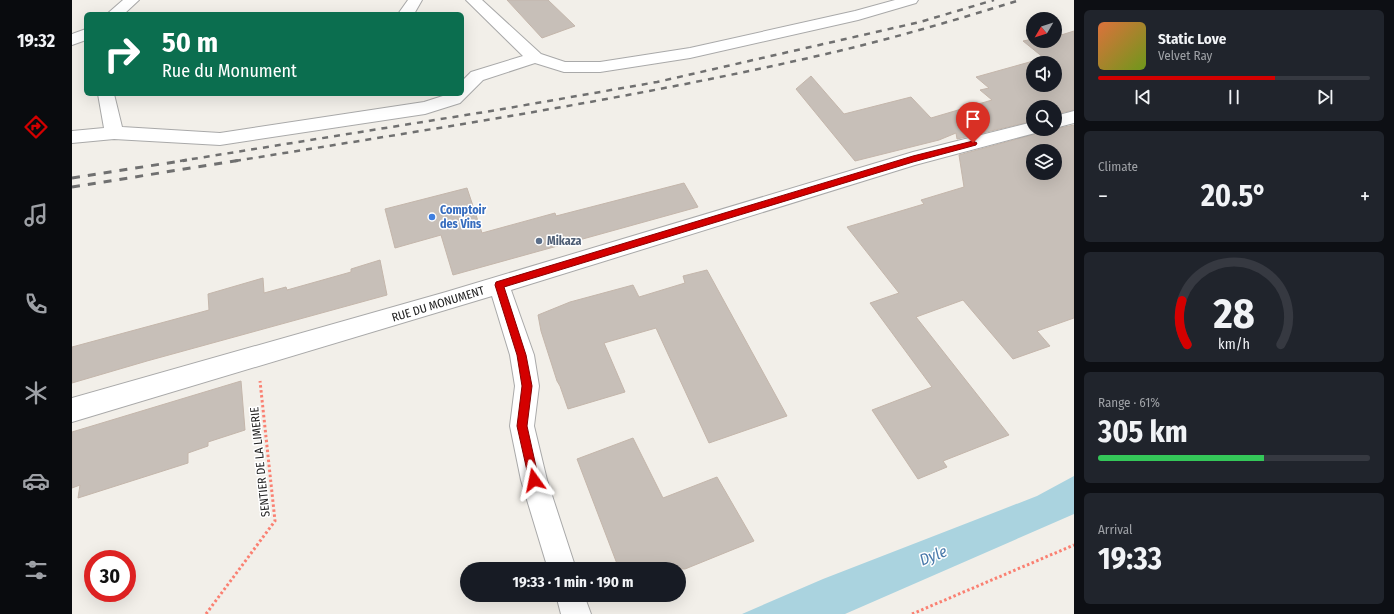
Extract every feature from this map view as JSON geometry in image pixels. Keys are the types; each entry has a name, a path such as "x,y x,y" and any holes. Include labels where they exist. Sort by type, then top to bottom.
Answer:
{"street":[{"path":"117,12 132,0"},
{"path":"407,12 415,0"},
{"path":"473,0 526,51 536,58 564,67 600,67 690,53 858,15 911,0"},
{"path":"72,40 84,35"},
{"path":"464,86 469,74 536,58"},
{"path":"106,96 114,133"},
{"path":"72,137 114,133 220,139 425,108 454,99 457,96"},
{"path":"1062,120 1074,117"},
{"name":"RUE DU MONUMENT","path":"72,410 258,357 913,159 1026,130"},
{"path":"499,285 522,355 527,386 522,426 534,480 560,562"},
{"path":"572,602 576,614"}],"path":[{"name":"SENTIER DE LA LIMERIE","path":"206,614 275,521 258,357"},
{"path":"912,614 1074,545"}],"water":[{"name":"Dyle","path":"1074,476 1074,514 845,614 742,614 823,579 1037,496"}],"building":[{"path":"507,0 548,0 575,26 542,38"},
{"path":"1074,31 1074,110 1062,113 1062,100 1026,100 1026,123 957,139 956,133 939,140 855,161 796,89 811,76 844,114 911,97 931,118 992,100 980,90 989,88 976,77 1026,63 1026,92 1062,92 1062,56 1042,56 1032,48 1062,48 1062,35"},
{"path":"1074,125 1074,318 1037,331 1050,346 1013,359 963,300 916,317 1009,435 943,461 947,467 918,479 872,410 932,387 870,303 899,293 847,227 924,204 921,200 964,187 959,155 1028,136 1062,136 1062,128"},
{"path":"684,183 698,207 453,275 441,235 395,248 385,209 467,188 482,233 555,213 556,216"},
{"path":"380,260 387,295 72,383 72,347 209,310 208,294 263,278 264,293 286,287 287,290 351,272 351,269"},
{"path":"707,270 787,416 709,443 656,328 604,343 625,392 568,409 557,381 541,331 538,315 570,302 633,285 639,297 685,283 683,276"},
{"path":"241,381 245,430 208,442 208,446 188,453 188,463 78,498 80,485 72,488 72,432"},
{"path":"633,438 663,498 717,477 754,541 686,569 686,562 616,562 577,459"}],"railway":[{"path":"180,161 497,110 657,82 920,22 994,0"},
{"path":"235,161 457,125 605,99 753,70 875,42 1020,0"},
{"path":"72,178 187,160"},
{"path":"72,187 241,160"}],"place":[{"name":"Comptoir des Vins","path":"432,217"},
{"name":"Mikaza","path":"539,241"}],"route":[{"path":"534,480 522,426 527,386 522,355 499,285 913,159 973,143"}]}
